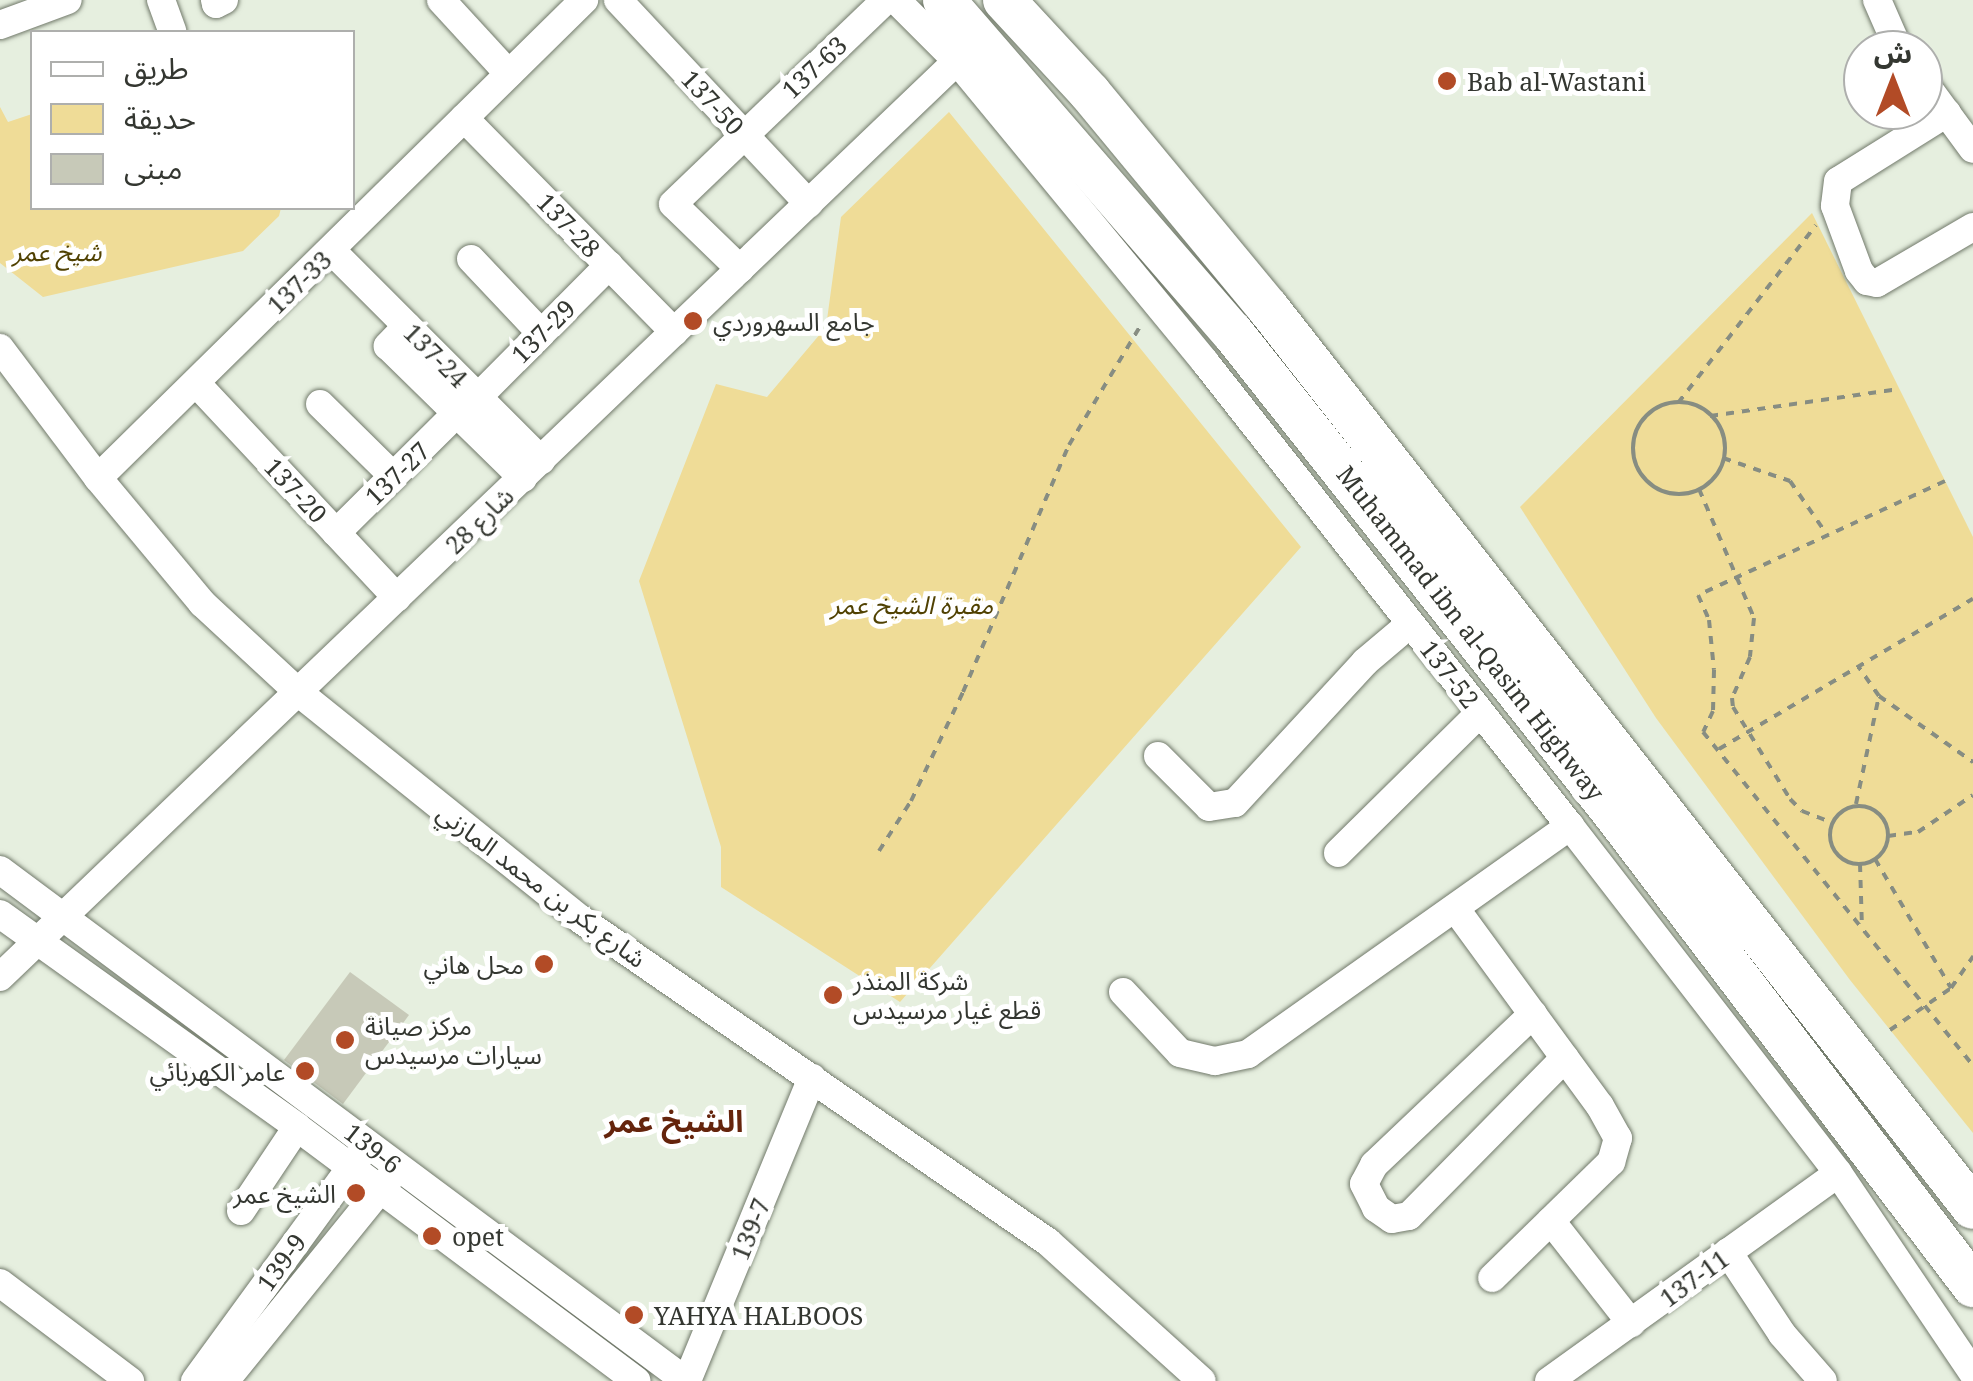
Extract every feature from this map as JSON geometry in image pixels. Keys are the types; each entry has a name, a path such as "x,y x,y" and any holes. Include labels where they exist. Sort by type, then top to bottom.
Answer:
{"highway":[{"name":"Muhammad ibn al-Qasim Highway","path":"944,0 1056,124 1245,348 1615,816 1973,1286"},
{"name":"Muhammad ibn al-Qasim Highway","path":"1004,0 1090,93 1268,308 1973,1208"},
{"path":"1939,1246 1973,1302"}],"street":[{"path":"0,25 68,0"},
{"path":"161,0 172,30"},
{"path":"441,0 508,74"},
{"name":"137-33","path":"98,478 584,0"},
{"name":"137-50","path":"618,0 809,204"},
{"name":"137-63","path":"740,269 673,204 742,133 886,0"},
{"name":"137-52","path":"896,0 957,62 1156,302 1570,826 1838,1173 1973,1373"},
{"path":"1877,0 1891,30"},
{"name":"شارع 28","path":"0,977 957,62"},
{"path":"1943,108 1973,149"},
{"path":"1947,113 1838,181 1836,206 1859,271 1878,284 1973,227"},
{"name":"137-28","path":"464,118 674,332"},
{"name":"137-24","path":"332,251 407,326 388,346 468,405"},
{"path":"470,259 541,333"},
{"name":"137-29","path":"468,405 609,266"},
{"name":"شارع بكر بن محمد المازني","path":"0,348 98,478 202,603 298,692 580,919 1048,1242 1202,1381"},
{"name":"137-20","path":"196,384 397,598"},
{"path":"320,404 393,476"},
{"path":"468,405 532,469"},
{"name":"137-27","path":"336,532 468,405"},
{"path":"1158,756 1209,807 1235,804 1365,662 1410,624"},
{"path":"1338,853 1480,713"},
{"path":"1123,992 1180,1053 1215,1062 1248,1054 1570,826"},
{"name":"139-6","path":"0,870 686,1381"},
{"path":"1454,908 1565,1058 1618,1138 1612,1162 1492,1278"},
{"name":"139-6","path":"0,914 296,1127 636,1381"},
{"path":"1533,1014 1374,1164 1364,1184 1376,1208 1392,1219 1409,1216 1565,1058"},
{"name":"139-7","path":"686,1381 812,1078"},
{"path":"240,1210 296,1127"},
{"name":"139-9","path":"196,1381 368,1144"},
{"name":"139-9","path":"226,1381 398,1168"},
{"name":"137-11","path":"1558,1379 1838,1173"},
{"path":"1551,1221 1630,1323"},
{"path":"1728,1252 1782,1334 1822,1381"},
{"path":"0,1283 130,1381"}],"path":[{"path":"1678,403 1817,223"},
{"path":"880,852 911,801 962,692 1069,445 1156,302"},
{"path":"1710,416 1900,389"},
{"path":"1678,403 1693,405 1710,416 1723,435 1723,458 1715,477 1699,489 1675,494 1660,490 1638,470 1633,455 1634,439 1649,413 1678,403"},
{"path":"1723,458 1790,481 1828,536"},
{"path":"1945,481 1698,595 1709,620 1714,670 1713,711 1703,732 1973,1066"},
{"path":"1699,489 1740,577 1754,618 1746,671 1732,698 1748,732 1790,799 1802,811 1833,823"},
{"path":"1717,750 1973,599"},
{"path":"1859,667 1878,696 1973,762"},
{"path":"1855,806 1882,815 1888,836 1884,850 1875,859 1860,864 1835,851 1830,832 1833,823 1855,806 1878,696"},
{"path":"1888,836 1918,832 1973,795"},
{"path":"1875,859 1951,988"},
{"path":"1860,864 1862,928"},
{"path":"1890,1030 1951,988 1973,956"}],"green space":[{"name":"شيخ عمر","path":"0,107 8,122 30,115 30,210 280,210 243,251 43,297 0,263"},
{"name":"مقبرة الشيخ عمر","path":"949,112 1301,547 900,1002 721,887 721,847 639,581 716,384 767,397 826,327 841,217"},
{"path":"1812,213 1973,537 1973,1133 1850,980 1656,718 1520,507"}],"building":[{"name":"مركز صيانة سيارات مرسيدس","path":"350,972 409,1015 343,1104 284,1060"}],"place":[{"name":"Bab al-Wastani","path":"1447,81"},
{"name":"جامع السهروردي","path":"693,321"},
{"name":"محل هاني","path":"544,964"},
{"name":"شركة المنذر قطع غيار مرسيدس","path":"833,995"},
{"name":"مركز صيانة سيارات مرسيدس","path":"345,1040"},
{"name":"عامر الكهربائي","path":"305,1071"},
{"name":"الشيخ عمر","path":"356,1193"},
{"name":"opet","path":"432,1236"},
{"name":"YAHYA HALBOOS","path":"634,1315"}],"district":[{"name":"الشيخ عمر","path":"674,1121"}]}
